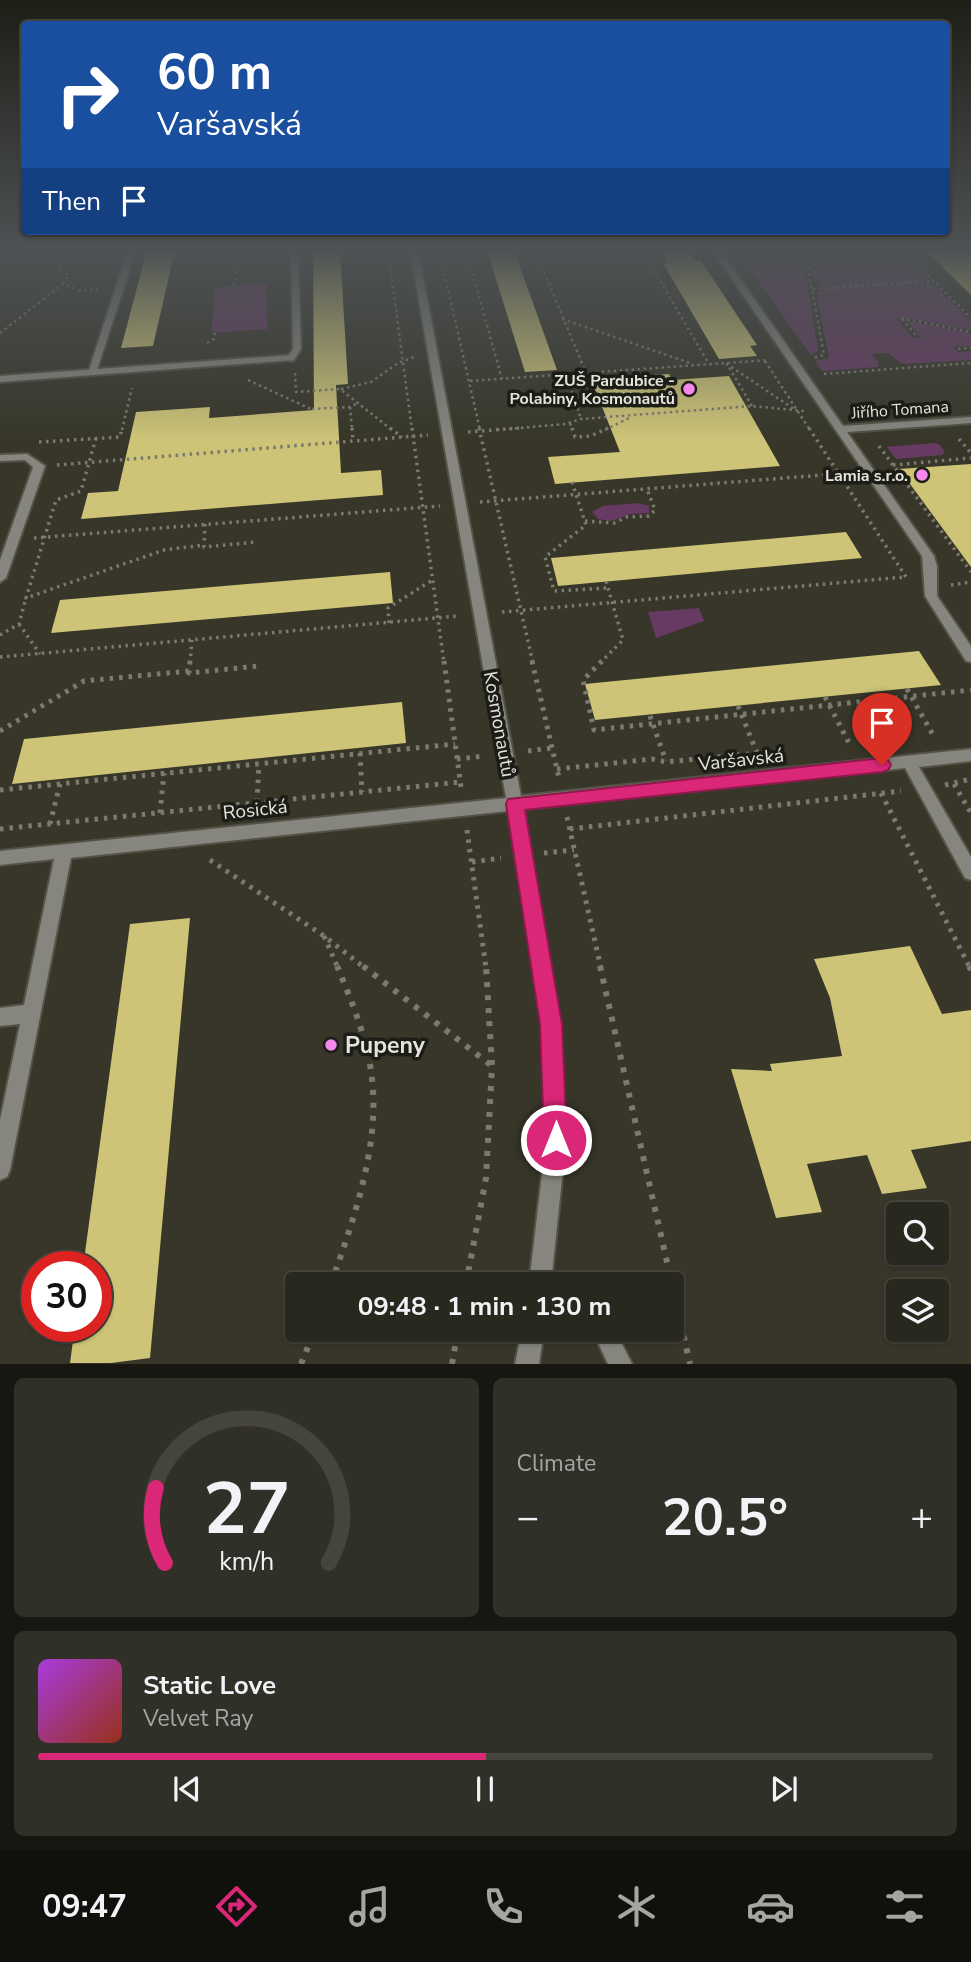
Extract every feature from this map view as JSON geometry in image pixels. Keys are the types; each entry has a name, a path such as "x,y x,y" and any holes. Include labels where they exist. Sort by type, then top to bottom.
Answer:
{"street":[{"name":"Kosmonautů","path":"426,314 545,974 555,1092 553,1185 542,1272"},
{"name":"Jiřího Tomana","path":"760,314 841,429 971,420"},
{"path":"0,379 293,356"},
{"path":"841,429 928,556 933,573 929,587 931,596 971,657"},
{"path":"0,458 27,457 39,466 0,578"},
{"name":"Varšavská","path":"514,804 971,755"},
{"path":"909,762 971,873"},
{"name":"Rosická","path":"0,858 464,807 514,804"},
{"path":"0,1170 64,851"},
{"path":"0,1017 32,1013"},
{"path":"527,1363 531,1342"},
{"path":"610,1342 621,1363"}],"lane":[{"path":"92,373 112,314"},
{"path":"293,314 293,356"}],"path":[{"path":"0,333 25,314"},
{"path":"0,829 460,782 397,314"},
{"path":"454,314 669,1272"},
{"path":"484,314 502,379"},
{"path":"560,314 586,373"},
{"path":"679,314 709,364"},
{"path":"806,360 824,355 817,314"},
{"path":"917,337 901,318 971,332"},
{"path":"562,319 697,365"},
{"path":"958,349 971,348"},
{"path":"293,356 296,392 363,386 376,380 403,358 463,354"},
{"path":"470,381 765,361 909,583"},
{"path":"816,374 971,363"},
{"path":"727,364 752,406"},
{"path":"727,364 798,412"},
{"path":"27,443 120,437 136,370"},
{"path":"566,374 581,419"},
{"path":"238,375 312,409 350,407 358,403"},
{"path":"340,389 402,437"},
{"path":"350,407 353,441"},
{"path":"570,423 575,437 591,436 635,415"},
{"path":"0,635 19,624 56,500 81,491 96,438"},
{"path":"893,465 971,456 959,439"},
{"path":"880,446 971,572"},
{"path":"572,482 586,526 545,557 554,592 608,588"},
{"path":"585,521 614,523 627,517 649,516 655,510 647,489"},
{"path":"204,545 205,524"},
{"path":"26,598 164,550 257,542"},
{"path":"0,657 905,577"},
{"path":"389,622 388,608 434,579"},
{"path":"606,581 623,640 583,680 593,730 971,690"},
{"path":"19,624 40,653"},
{"path":"189,671 192,640"},
{"path":"0,731 84,681 259,666"},
{"path":"907,689 933,735"},
{"path":"825,697 849,743"},
{"path":"738,706 757,753"},
{"path":"650,716 666,762"},
{"path":"921,736 944,733"},
{"path":"836,745 861,742"},
{"path":"0,790 455,744"},
{"path":"557,769 652,759 666,762 783,750"},
{"path":"360,753 362,792"},
{"path":"257,802 259,764"},
{"path":"160,813 164,773"},
{"path":"570,829 923,788 971,779"},
{"path":"50,824 60,784"},
{"path":"954,784 971,813"},
{"path":"881,793 971,970"},
{"path":"467,831 488,984 492,1066 486,1178 468,1272"},
{"path":"210,860 324,936 492,1066"},
{"path":"324,936 361,1030 372,1082 366,1152 357,1198 335,1272"},
{"path":"684,1337 690,1363"},
{"path":"302,1363 310,1342"},
{"path":"452,1363 456,1342"}],"shaded area":[{"path":"213,314 267,314 267,329 211,333"},
{"path":"781,314 812,314 818,351 811,355"},
{"path":"820,314 963,314 971,321 971,330 906,318 897,319 913,338 920,337 907,321 971,333 971,346 953,347 958,352 971,351 971,360 902,364 888,353 872,354 879,363 878,367 822,371 815,361 829,358"},
{"path":"939,444 945,452 942,455 896,459 887,447"},
{"path":"639,503 649,506 649,513 630,514 611,521 598,519 592,512 603,506"},
{"path":"699,608 704,621 656,638 648,612"}],"building":[{"path":"130,314 160,314 153,346 121,348"},
{"path":"313,314 344,314 348,384 336,385 341,473 381,470 383,495 81,519 88,493 118,491 136,412 210,407 209,418 314,410"},
{"path":"507,314 537,314 557,370 525,372"},
{"path":"693,314 736,314 757,345 750,346 757,356 719,359"},
{"path":"669,374 672,380 729,376 780,466 555,484 548,457 620,452 591,379"},
{"path":"971,464 971,567 899,469"},
{"path":"846,532 862,558 558,586 551,558"},
{"path":"390,572 393,603 51,633 60,600"},
{"path":"919,651 941,685 595,720 585,684"},
{"path":"402,702 406,743 12,784 24,739"},
{"path":"190,918 150,1358 111,1363 70,1363 73,1342 112,1342 112,1251 85,1251 130,924"},
{"path":"910,946 942,1014 971,1010 971,1141 911,1150 927,1188 882,1194 867,1155 807,1164 822,1212 776,1218 731,1069 772,1071 770,1064 842,1056 830,998 814,959"}],"place":[{"name":"ZUŠ Pardubice - Polabiny, Kosmonautů","path":"689,389"},
{"name":"Lamia s.r.o.","path":"922,475"},
{"name":"Pupeny","path":"331,1045"}],"route":[{"path":"556,1140 551,1024 545,974 514,804 882,765"}]}
